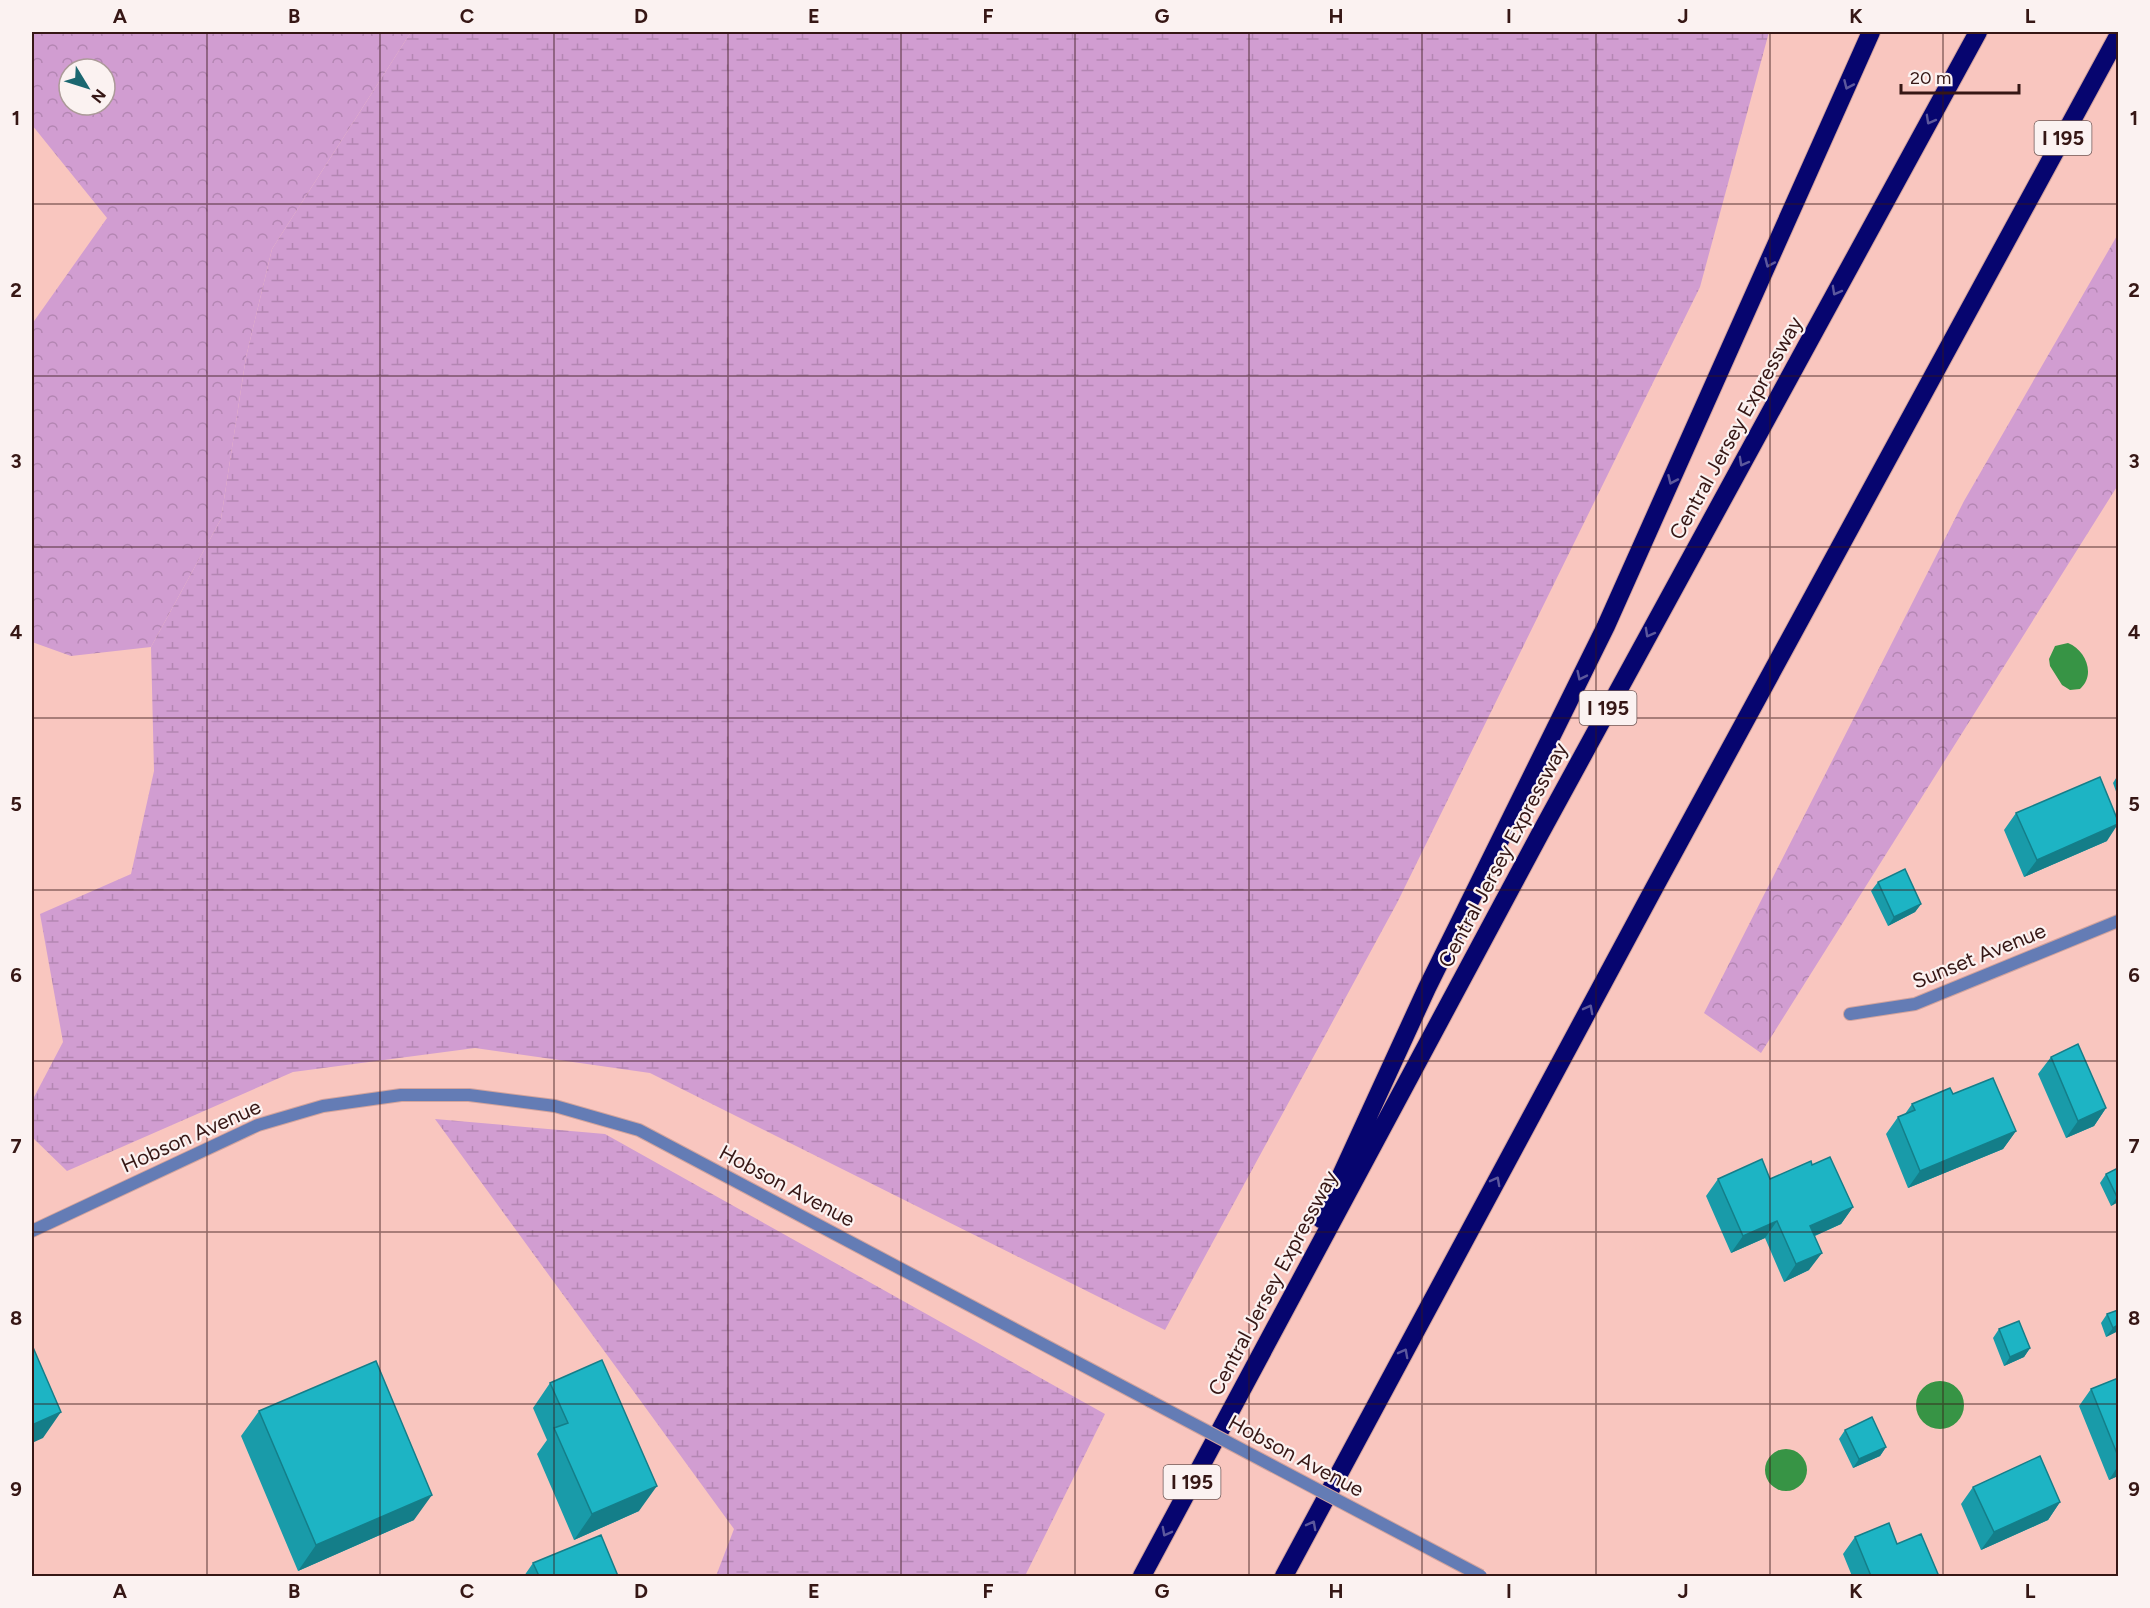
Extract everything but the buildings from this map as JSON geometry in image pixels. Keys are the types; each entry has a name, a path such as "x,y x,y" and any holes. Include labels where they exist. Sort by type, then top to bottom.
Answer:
{"highway":[{"path":"1243,1388 1427,988 1606,626 1871,32"},
{"name":"Central Jersey Expressway","path":"1142,1576 1541,832 1978,32"},
{"name":"I 195","path":"1284,1576 1658,881 2118,36"},
{"path":"2008,240 2118,59"}],"street":[{"name":"Sunset Avenue","path":"1850,1014 1915,1004 2118,921"},
{"name":"Hobson Avenue","path":"32,1231 258,1125 324,1106 401,1095 469,1095 555,1106 639,1130 1481,1576"}],"green space":[{"path":"32,32 411,32 272,249 246,357 221,519 151,647 71,656 32,642 32,324 107,218 32,125"},
{"path":"411,32 1769,32 1700,287 1397,903 1165,1330 650,1073 475,1048 293,1072 67,1171 32,1137 32,1101 63,1042 40,914 131,874 154,771 151,647 221,519 246,357 272,249"},
{"path":"2118,234 2118,485 1761,1053 1704,1013 1964,501"},
{"path":"435,1119 605,1134 1105,1414 1025,1576 716,1576 734,1529"}],"shaded area":[{"path":"2068,643 2080,651 2087,663 2087,677 2080,689 2070,690 2062,685 2050,666 2049,659 2055,646"},
{"path":"1935,1381 1945,1381 1960,1391 1964,1405 1963,1414 1954,1425 1945,1429 1935,1429 1920,1419 1916,1410 1916,1400 1926,1385"},
{"path":"1786,1449 1801,1455 1807,1470 1801,1485 1786,1491 1771,1485 1765,1470 1771,1455"}]}
